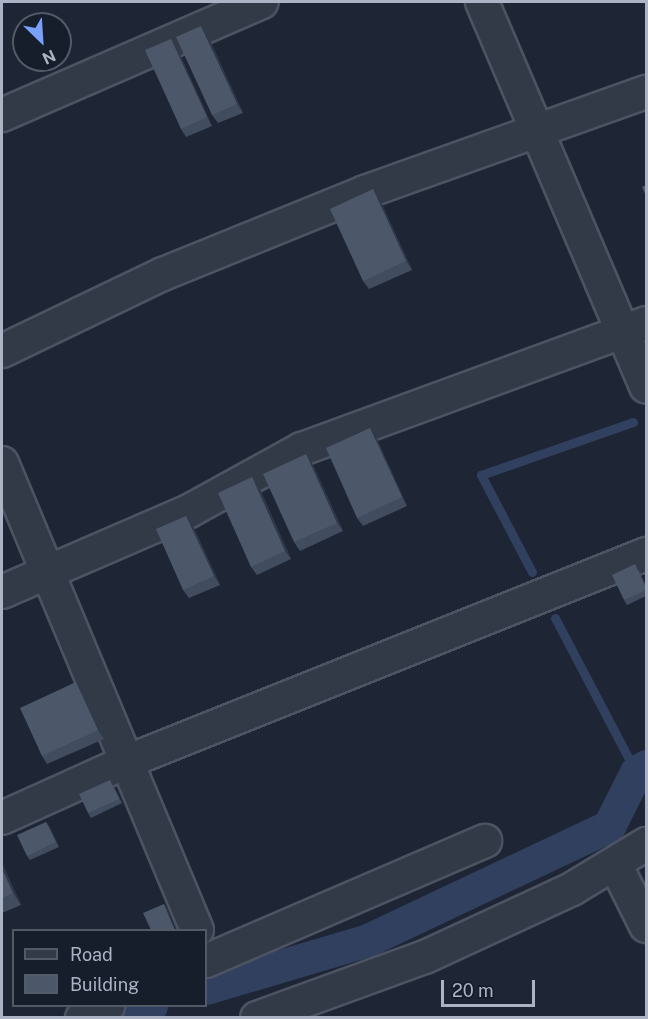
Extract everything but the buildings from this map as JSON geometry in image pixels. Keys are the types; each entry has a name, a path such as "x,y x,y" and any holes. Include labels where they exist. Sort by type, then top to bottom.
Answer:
{"street":[{"path":"2,115 262,2"},
{"path":"482,2 538,132 635,327 646,386"},
{"path":"2,351 205,257 365,192 646,92"},
{"path":"2,592 189,511 302,449 635,327"},
{"path":"2,463 50,572 126,762 197,929"},
{"path":"2,818 126,762 646,554"},
{"path":"207,957 486,841"},
{"path":"257,1017 425,957 616,866 646,844"},
{"path":"616,866 646,926"},
{"path":"82,1017 104,1007"}],"waterway":[{"path":"532,572 481,475 633,422"},
{"path":"555,618 636,772"},
{"path":"207,988 368,940 609,826 636,772 646,766"},
{"path":"129,1018 149,1007"}]}
